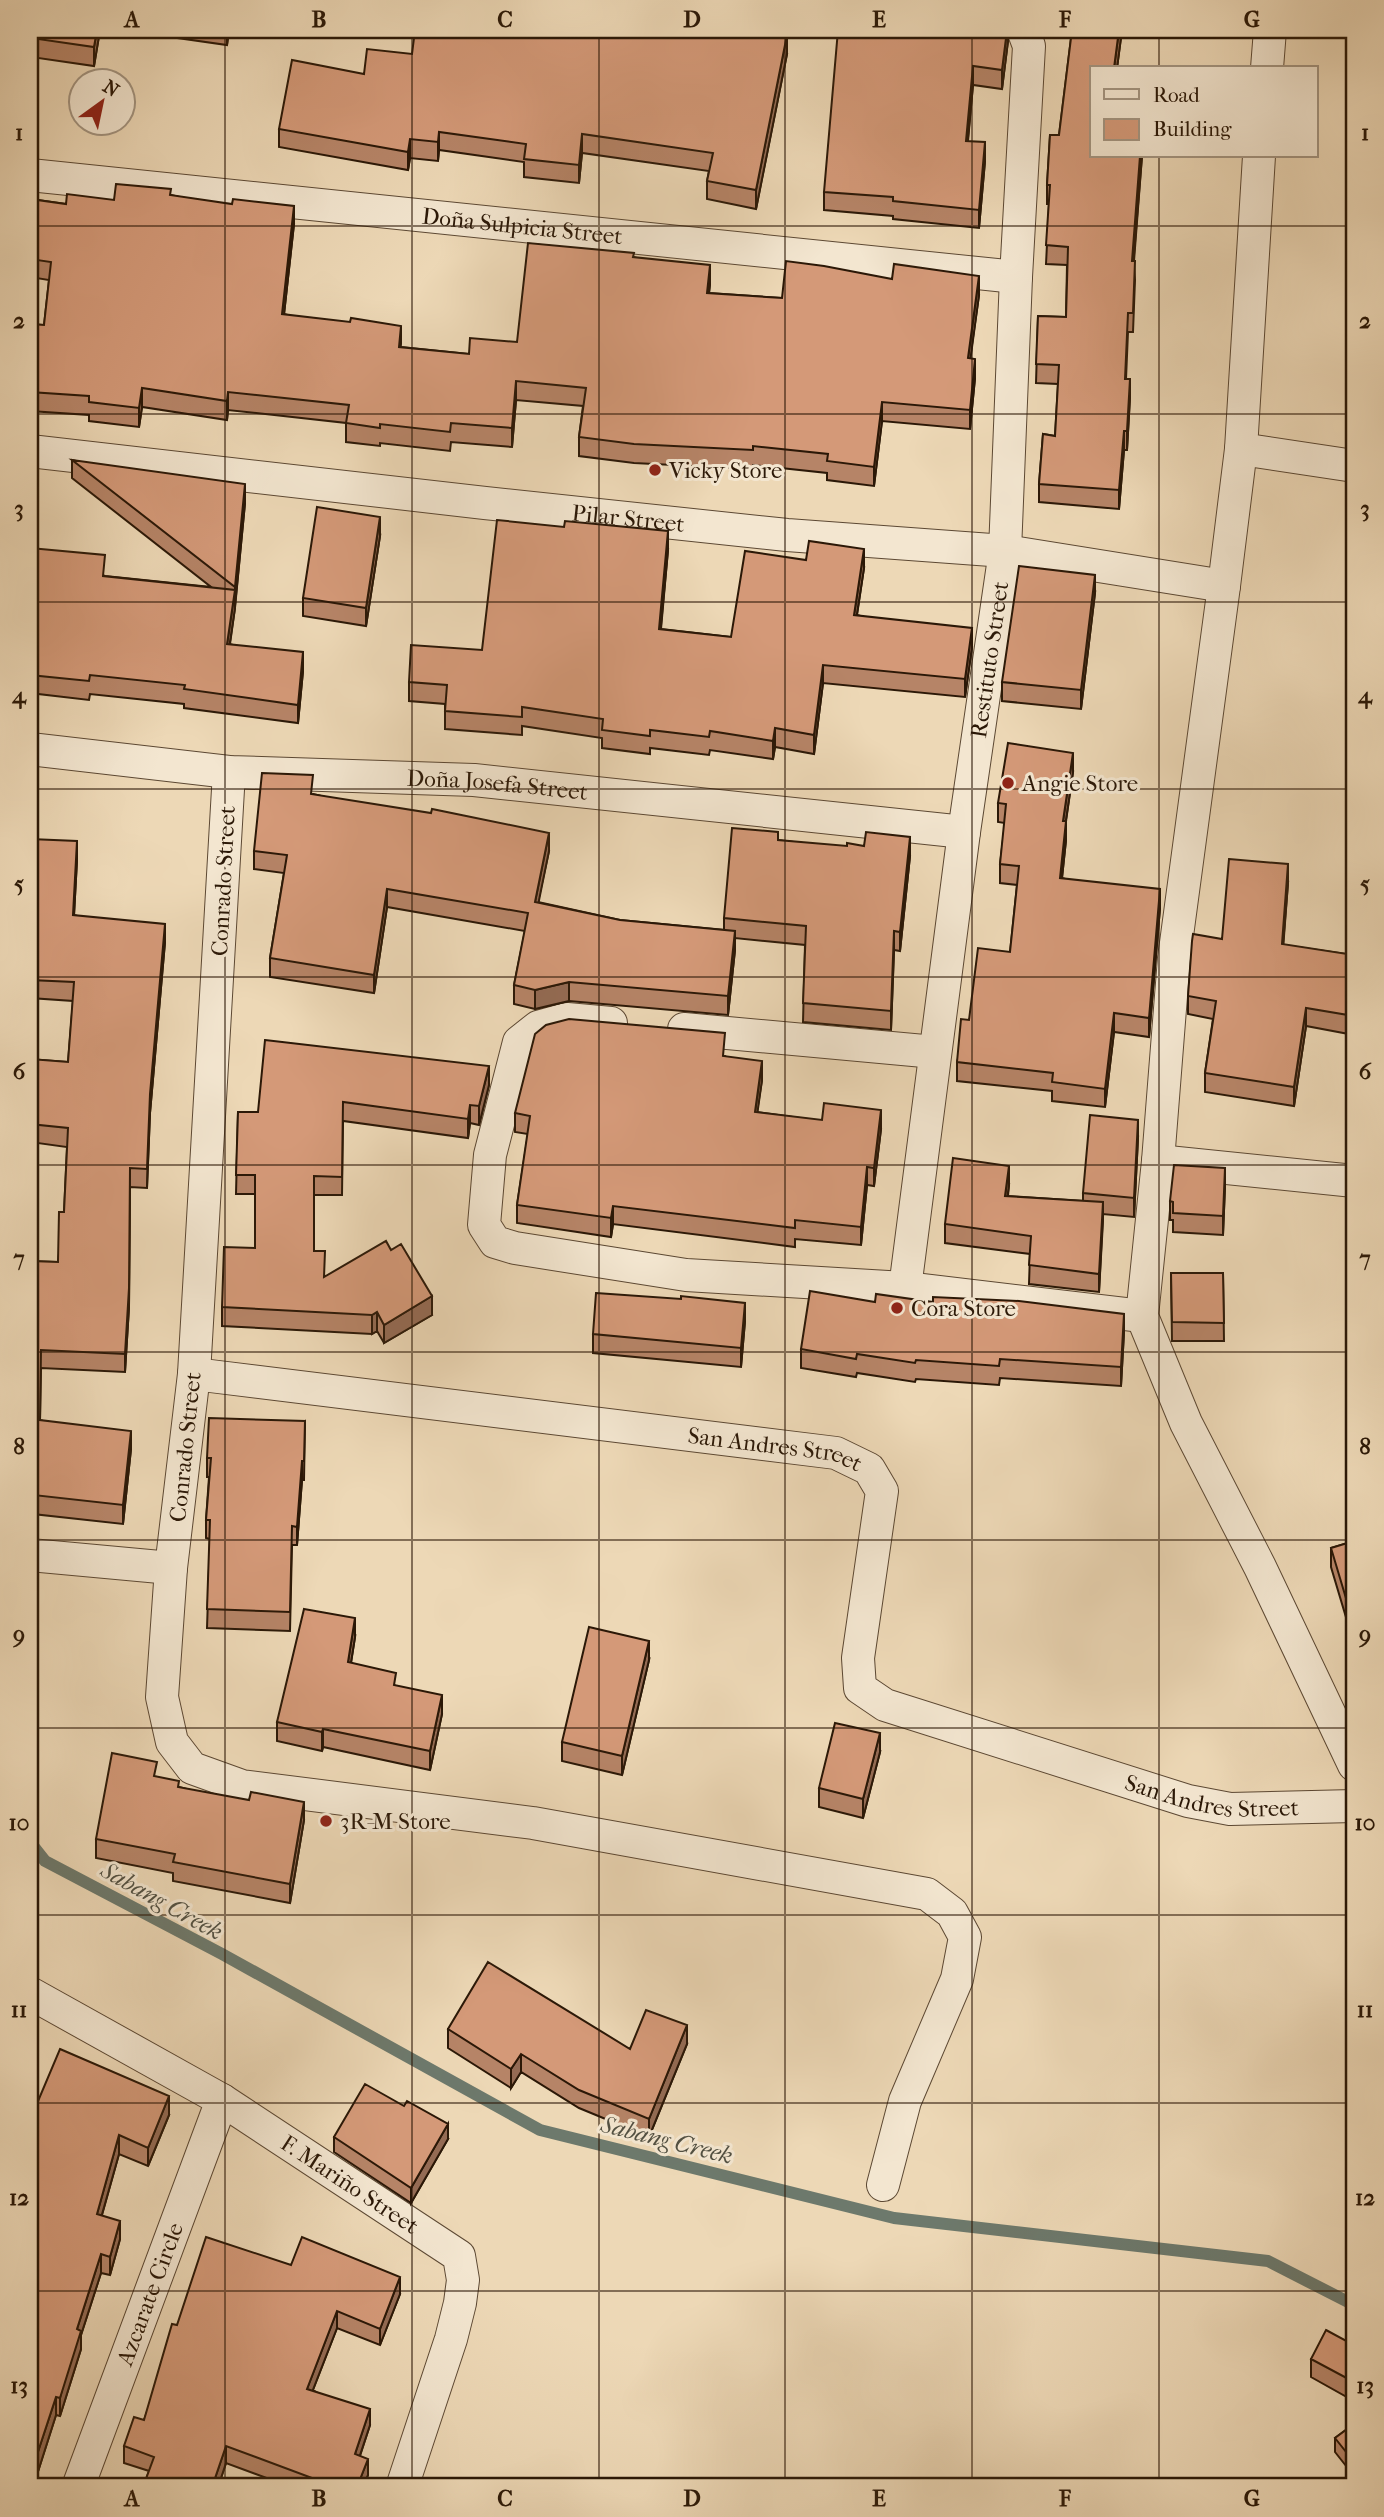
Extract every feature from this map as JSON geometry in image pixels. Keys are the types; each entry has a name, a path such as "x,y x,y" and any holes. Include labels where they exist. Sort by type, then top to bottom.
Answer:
{"street":[{"name":"Restituto Street","path":"905,1288 964,832 1005,551 1016,276 1030,46 1023,30"},
{"path":"1267,66 1270,30"},
{"path":"1259,158 1241,449 1174,958 1158,1161 1142,1316 1186,1423 1260,1567 1354,1765"},
{"name":"Doña Sulpicia Street","path":"30,175 1016,276"},
{"path":"1241,449 1354,466"},
{"name":"Pilar Street","path":"30,452 773,533 1005,551 1224,586"},
{"name":"Doña Josefa Street","path":"30,749 229,772 474,780 964,832"},
{"name":"Conrado Street","path":"229,772 194,1374 171,1568 162,1697 172,1742 192,1768 242,1786 533,1823 927,1894 952,1913 965,1937 957,1979 905,2101 883,2185"},
{"path":"935,1052 567,1019 538,1027 519,1042 490,1155 484,1225 495,1242 515,1248 687,1275 905,1288 1142,1316"},
{"path":"1158,1161 1354,1181"},
{"name":"San Andres Street","path":"194,1374 836,1453 869,1469 881,1491 858,1658 860,1688 885,1705 1188,1801 1230,1809 1354,1805"},
{"path":"30,1556 171,1568"},
{"name":"F. Mariño Street","path":"30,1993 222,2100 459,2256 463,2280 452,2339 402,2487"},
{"name":"Azcarate Circle","path":"78,2487 222,2100"}],"building":[{"path":"32,30 97,30 94,47 31,38"},
{"path":"415,30 759,30 787,35 756,190 707,181 713,153 582,134 579,165 524,159 526,144 439,132 438,142 410,139 408,152 279,129 292,60 364,74 367,49 412,54"},
{"path":"838,30 1007,30 1002,70 973,66 966,141 985,142 979,210 893,201 893,197 824,192"},
{"path":"1072,30 1119,30 1114,66 1090,66 1090,158 1140,158 1132,261 1135,261 1133,313 1128,313 1125,379 1130,379 1127,431 1124,431 1119,490 1039,484 1043,434 1055,436 1059,365 1036,364 1038,316 1066,317 1068,247 1046,245 1050,135 1059,135"},
{"path":"116,184 171,189 170,195 232,204 233,199 294,206 282,314 350,322 351,318 401,326 399,347 469,354 470,338 517,342 528,243 634,253 633,257 710,265 707,293 782,298 786,261 892,279 894,264 979,276 968,358 975,359 970,410 882,402 874,467 827,461 828,454 753,446 753,450 634,444 579,437 586,388 516,381 512,428 451,423 450,432 346,423 349,405 228,392 227,401 142,388 139,408 89,402 89,396 30,392 30,324 44,325 51,262 30,259 30,199 66,204 67,194 114,200"},
{"path":"72,460 245,484 235,587"},
{"path":"317,507 380,517 366,608 303,598"},
{"path":"497,520 564,527 565,521 668,531 659,629 731,637 745,551 806,560 809,541 864,549 854,615 972,628 965,679 823,665 814,735 775,728 773,741 710,731 709,737 650,730 650,736 602,730 603,719 522,707 522,717 445,711 447,685 409,682 411,645 482,650"},
{"path":"30,548 105,555 103,576 235,590 227,644 303,652 298,705 184,689 185,685 90,675 89,681 30,675"},
{"path":"1019,566 1095,575 1081,690 1002,682"},
{"path":"1008,743 1073,753 1063,821 1066,821 1060,878 1160,889 1149,1018 1114,1013 1105,1089 1052,1082 1053,1073 957,1062 961,1019 969,1020 978,948 1010,952 1019,866 1000,864 1006,804 998,803"},
{"path":"262,773 313,775 311,794 431,813 432,809 549,833 535,902 620,920 735,931 728,996 569,982 535,990 514,985 528,913 387,889 374,975 270,958 287,855 254,851"},
{"path":"732,828 778,832 778,840 847,846 847,843 864,846 866,832 910,837 900,932 894,931 891,1011 803,1003 806,926 724,918"},
{"path":"30,839 77,841 73,915 165,924 150,1094 147,1169 130,1168 129,1288 125,1354 41,1350 40,1420 131,1431 123,1505 33,1495 34,1492 30,1491 30,1261 58,1262 59,1212 64,1212 68,1128 30,1124 30,1059 68,1062 74,982 30,980"},
{"path":"1229,859 1288,864 1282,944 1354,955 1354,1016 1306,1008 1294,1087 1205,1073 1216,1001 1188,996 1192,941 1193,934 1222,939"},
{"path":"569,1019 725,1033 723,1056 762,1061 755,1112 822,1120 824,1103 881,1110 874,1168 867,1167 861,1227 795,1220 795,1228 613,1206 611,1218 517,1205 530,1116 515,1113 535,1034 546,1025"},
{"path":"265,1040 489,1066 479,1106 470,1105 468,1119 343,1102 342,1177 314,1176 314,1251 325,1251 324,1277 386,1241 391,1250 401,1244 432,1296 384,1325 377,1312 372,1315 222,1307 224,1247 255,1248 255,1175 236,1175 238,1112 258,1112"},
{"path":"1090,1115 1138,1120 1134,1198 1083,1193"},
{"path":"953,1158 1009,1166 1005,1196 1103,1202 1099,1274 1029,1265 1031,1236 945,1224"},
{"path":"1174,1165 1225,1168 1223,1216 1173,1213 1173,1202 1170,1201"},
{"path":"1171,1273 1223,1273 1224,1323 1172,1322"},
{"path":"810,1291 875,1302 876,1294 933,1302 933,1297 1019,1301 1124,1314 1121,1367 1000,1359 999,1366 916,1360 915,1363 857,1354 856,1359 801,1349"},
{"path":"596,1293 681,1299 681,1296 745,1303 741,1348 593,1334"},
{"path":"209,1418 305,1421 297,1527 292,1526 290,1612 207,1609 210,1520 206,1520 211,1458 207,1458"},
{"path":"1354,1541 1354,1615 1351,1615 1331,1548"},
{"path":"304,1609 355,1618 348,1662 396,1673 394,1685 442,1695 430,1751 277,1722"},
{"path":"589,1627 649,1641 622,1756 562,1742"},
{"path":"835,1723 880,1733 863,1799 819,1788"},
{"path":"112,1753 157,1762 154,1776 179,1781 178,1787 249,1800 251,1792 304,1802 290,1884 173,1862 175,1854 96,1839"},
{"path":"488,1962 630,2049 646,2010 687,2025 649,2119 579,2090 521,2054 511,2069 448,2029"},
{"path":"60,2049 169,2096 148,2148 119,2135 97,2214 120,2221 110,2257 101,2254 77,2329 81,2331 60,2398 56,2397 31,2473 35,2473 30,2487 30,2120"},
{"path":"365,2084 404,2106 407,2101 448,2124 411,2188 334,2137"},
{"path":"206,2237 291,2265 302,2237 400,2277 380,2329 337,2311 307,2389 370,2409 355,2454 368,2459 357,2487 336,2487 226,2446 212,2487 143,2487 154,2457 124,2446 134,2417 144,2420 172,2324 177,2325"},
{"path":"1326,2330 1354,2345 1354,2382 1311,2359"},
{"path":"1354,2424 1354,2462 1335,2438"}],"waterway":[{"name":"Sabang Creek","path":"30,1842 45,1861 222,1954 540,2130 894,2218 1268,2261 1354,2305"}],"place":[{"name":"Vicky Store","path":"655,470"},
{"name":"Angie Store","path":"1008,783"},
{"name":"Cora Store","path":"897,1308"},
{"name":"3R-M Store","path":"326,1821"}]}
